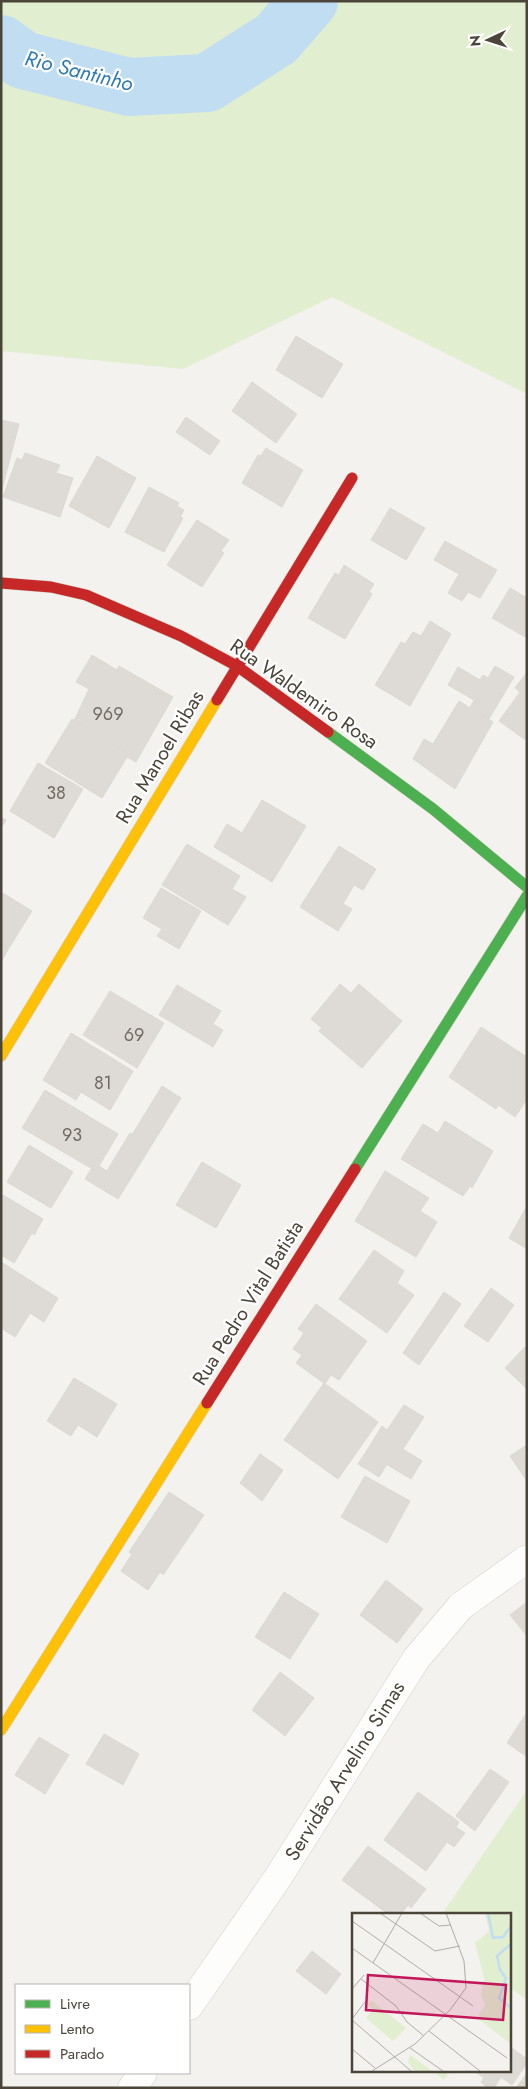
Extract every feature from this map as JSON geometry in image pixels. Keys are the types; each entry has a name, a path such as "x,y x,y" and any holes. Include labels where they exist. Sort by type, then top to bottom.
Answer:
{"street":[{"name":"Rua Manoel Ribas","path":"1,1056 352,478"},
{"name":"Rua Waldemiro Rosa","path":"1,583 50,587 86,594 163,627 237,666 432,809 527,887"},
{"name":"Rua Pedro Vital Batista","path":"1,1730 527,896"},
{"name":"Servidão Arvelino Simas","path":"190,2005 277,1879 416,1659 461,1606 527,1558"},
{"path":"132,2088 142,2074"}],"green space":[{"path":"1,1 527,1 527,394 332,297 183,369 1,351"},
{"path":"527,1790 527,2000 510,1988 510,1913 443,1913"},
{"path":"434,2072 450,2072 444,2080"}],"building":[{"path":"296,336 343,364 322,398 276,370"},
{"path":"252,382 297,414 276,443 232,411"},
{"path":"186,417 220,441 210,455 176,432"},
{"path":"1,420 19,424 1,493"},
{"path":"266,448 303,470 282,507 242,483 258,455 261,456"},
{"path":"25,453 60,465 56,473 73,478 60,517 3,497 17,458 22,460"},
{"path":"97,456 136,478 109,528 69,506"},
{"path":"149,487 179,503 177,506 184,510 180,517 183,518 164,552 125,532"},
{"path":"390,508 425,528 406,560 371,540"},
{"path":"197,520 229,540 221,551 224,553 202,587 167,565"},
{"path":"445,541 497,570 480,598 468,592 462,601 448,593 459,574 434,560"},
{"path":"344,565 374,584 369,592 372,594 345,639 308,618 335,573 339,575"},
{"path":"510,588 527,598 527,638 492,618"},
{"path":"430,621 451,634 410,706 375,685 401,642 405,644 413,632 421,636"},
{"path":"92,655 117,670 119,666 173,697 136,762 127,757 129,754 74,721 89,689 76,682"},
{"path":"495,666 514,677 489,719 470,708 474,700 448,685 458,667 480,680 483,675 488,678"},
{"path":"527,672 527,741 499,721 520,692 515,688"},
{"path":"459,701 493,722 455,789 413,759 424,739 433,744"},
{"path":"72,719 129,754 102,798 45,763"},
{"path":"38,763 83,789 54,838 10,811"},
{"path":"262,800 306,826 272,882 214,847 227,824 242,833"},
{"path":"1,817 6,820 1,828"},
{"path":"187,844 240,876 232,889 246,897 228,925 162,885"},
{"path":"339,846 376,869 363,890 354,885 343,904 352,909 338,931 300,907"},
{"path":"161,888 201,911 179,949 157,936 162,929 143,918"},
{"path":"1,892 32,911 9,948 1,943"},
{"path":"1,943 9,948 1,962"},
{"path":"340,984 351,993 359,984 402,1021 362,1068 319,1031 322,1028 311,1019"},
{"path":"177,985 221,1011 213,1024 223,1030 213,1047 159,1015"},
{"path":"110,991 164,1023 137,1068 83,1035"},
{"path":"481,1027 527,1057 527,1099 515,1117 498,1105 496,1109 449,1077"},
{"path":"71,1033 133,1071 110,1110 81,1092 76,1100 43,1080"},
{"path":"162,1086 181,1098 151,1146 132,1135"},
{"path":"45,1090 118,1134 96,1171 22,1128"},
{"path":"445,1121 493,1151 472,1188 470,1186 463,1196 401,1159 423,1124 438,1133"},
{"path":"130,1133 151,1146 118,1199 85,1179 91,1169 96,1171 99,1166 107,1171"},
{"path":"29,1145 73,1172 51,1208 7,1182"},
{"path":"202,1162 241,1185 216,1228 176,1205"},
{"path":"385,1171 429,1198 420,1211 437,1222 416,1257 355,1221"},
{"path":"3,1195 43,1219 14,1263 1,1255"},
{"path":"527,1206 527,1249 509,1238"},
{"path":"374,1250 404,1271 397,1283 414,1295 387,1333 339,1299"},
{"path":"1,1262 58,1298 44,1322 30,1313 15,1337 1,1328"},
{"path":"491,1288 514,1305 488,1342 464,1326"},
{"path":"444,1292 461,1304 419,1365 403,1353"},
{"path":"316,1304 367,1341 339,1380 331,1375 325,1384 296,1363 302,1355 293,1349 304,1333 298,1329"},
{"path":"527,1345 527,1389 505,1368"},
{"path":"74,1378 117,1404 97,1437 78,1425 71,1436 47,1421"},
{"path":"324,1383 378,1422 338,1479 284,1440"},
{"path":"404,1405 424,1417 403,1449 422,1461 411,1479 366,1452 382,1426 387,1430"},
{"path":"527,1445 527,1481 510,1456"},
{"path":"366,1452 387,1464 379,1477 358,1464"},
{"path":"260,1454 283,1470 262,1501 240,1483"},
{"path":"365,1476 410,1501 387,1543 341,1517"},
{"path":"169,1492 204,1515 163,1575 160,1572 148,1590 121,1571 132,1554 129,1552"},
{"path":"386,1580 423,1609 397,1643 360,1615"},
{"path":"284,1592 319,1614 290,1659 255,1637"},
{"path":"527,1602 527,1636 510,1615"},
{"path":"280,1672 314,1698 285,1736 252,1710"},
{"path":"527,1712 527,1755 526,1756 507,1743"},
{"path":"104,1734 139,1754 123,1785 86,1764"},
{"path":"39,1737 69,1755 45,1794 15,1775"},
{"path":"490,1769 509,1782 475,1831 456,1816"},
{"path":"418,1792 459,1822 456,1827 465,1833 454,1847 447,1842 426,1871 384,1840"},
{"path":"368,1846 426,1889 411,1908 408,1905 402,1913 387,1913 342,1880"},
{"path":"312,1951 341,1974 326,1994 296,1971"},
{"path":"510,2047 527,2059 527,2063 512,2085 501,2077 494,2088 488,2088 481,2082 484,2078 476,2072 510,2072"},
{"path":"527,2073 527,2088 516,2088"}],"waterway":[{"name":"Rio Santinho","path":"1,44 23,60 129,87 207,83 276,39 309,1"}],"traffic: fast":[{"path":"328,732 433,809 527,887"},
{"path":"355,1169 527,896"}],"traffic: slow":[{"path":"1,1056 217,700"},
{"path":"1,1730 207,1403"}],"traffic: jam":[{"path":"217,700 352,478"},
{"path":"1,583 51,587 86,595 181,636 237,666 328,732"},
{"path":"207,1403 355,1169"}]}
